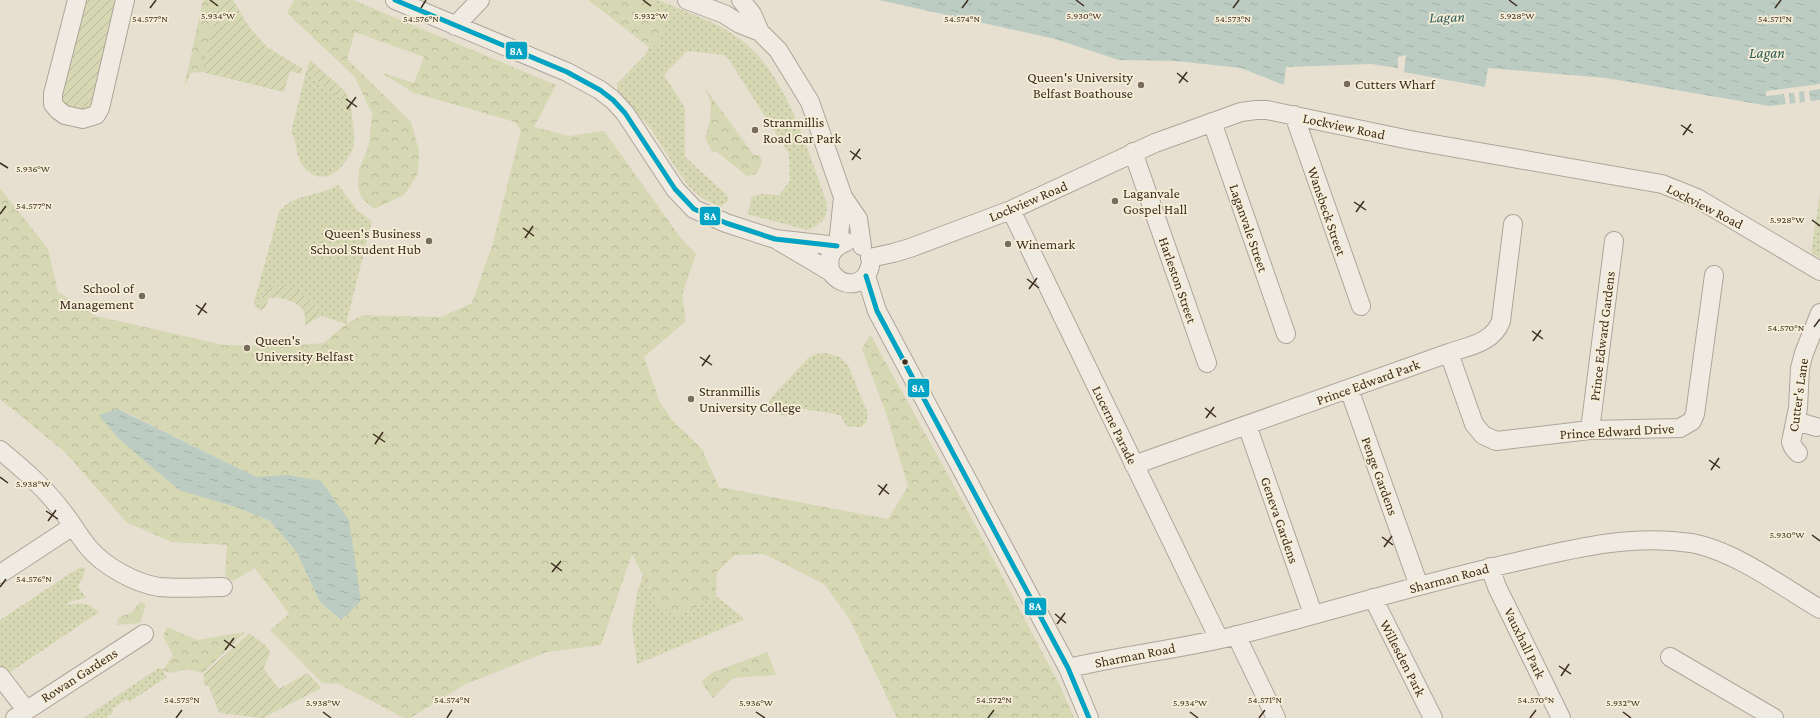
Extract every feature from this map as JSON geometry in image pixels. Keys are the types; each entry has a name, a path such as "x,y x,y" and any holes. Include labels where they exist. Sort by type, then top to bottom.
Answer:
{"street":[{"path":"77,0 53,94 53,104 65,115 83,120 96,115 100,108 125,0"},
{"path":"395,0 584,80 600,90 613,100 625,113 675,189 694,209 726,223 775,239 838,245 852,242 866,252"},
{"path":"455,26 480,0"},
{"path":"687,0 724,14 740,24 760,32"},
{"path":"741,0 752,14 760,32 778,50 807,96 824,139 843,197 858,219 870,264 858,280 840,281 831,272 801,256 775,239"},
{"name":"Lockview Road","path":"866,252 904,249 1011,210 1133,152 1182,132 1241,112 1267,110 1410,140 1662,184 1697,198 1820,271"},
{"name":"Wansbeck Street","path":"1294,115 1361,306"},
{"name":"Laganvale Street","path":"1212,122 1286,334"},
{"name":"Harleston Street","path":"1133,152 1207,363"},
{"path":"831,272 829,258 831,252 838,245 843,197"},
{"name":"Lucerne Parade","path":"1011,210 1134,465 1228,637 1276,718"},
{"name":"Prince Edward Park","path":"1134,465 1491,337 1498,330 1502,311 1513,224"},
{"name":"Prince Edward Gardens","path":"1590,430 1614,241"},
{"name":"Prince Edward Drive","path":"1449,353 1474,424 1478,430 1496,441 1590,430 1680,428 1692,422 1697,404 1714,275"},
{"path":"858,280 1068,668 1089,718"},
{"name":"Cutter's Lane","path":"1798,453 1791,442 1799,403 1800,368 1804,353 1820,313"},
{"name":"Penge Gardens","path":"1349,389 1419,586"},
{"path":"1796,420 1816,427"},
{"name":"Geneva Gardens","path":"1247,425 1313,614"},
{"path":"0,450 34,478 64,512 88,547 99,558 116,569 141,582 159,587 223,587"},
{"path":"0,574 73,526"},
{"name":"Sharman Road","path":"1068,668 1228,637 1490,567 1592,545 1628,541 1663,540 1711,547 1730,556 1820,609"},
{"name":"Vauxhall Park","path":"1490,567 1497,587 1562,718"},
{"name":"Willesden Park","path":"1373,598 1433,718"},
{"name":"Rowan Gardens","path":"20,714 144,634"},
{"path":"1670,657 1774,718"},
{"path":"0,676 20,714"}],"green space":[{"path":"81,0 119,0 92,106 85,113 74,114 57,99"},
{"path":"203,0 220,0 202,72 191,73 184,88"},
{"path":"220,0 233,0 250,28 267,47 303,69 302,74 290,71 284,92 202,72"},
{"path":"294,0 353,0 556,85 534,127 569,136 604,131 680,237 696,254 682,295 686,321 644,357 660,402 672,420 702,449 719,487 888,519 908,486 887,416 862,349 870,334 963,502 1059,684 1074,718 897,718 849,618 824,584 764,554 735,555 717,572 716,596 678,617 658,605 632,554 601,645 547,652 466,684 410,718 404,718 339,684 322,683 270,630 289,614 255,568 233,581 225,576 227,545 172,542 126,522 65,452 0,399 0,188 48,249 58,292 96,316 224,345 285,346 324,343 346,324 363,315 441,317 472,303 492,246 521,131 515,122 414,93 380,72 414,83 424,57 355,32 347,59 411,122 419,151 418,174 404,195 374,209 362,198 358,188 359,170 369,145 372,113 354,76 287,13","holes":["119,409 256,477 341,620 320,602 296,551 270,521 239,508"]},
{"path":"588,0 650,0 658,10 662,21 662,33 658,44 649,47"},
{"path":"650,0 658,0 703,18 736,36 760,58 773,75 784,94 803,136 825,198 827,210 826,214 818,225 807,230 747,214 751,197 760,194 779,195 790,181 789,154 729,60 724,55 687,51 664,75 685,108 685,157 727,195 728,201 720,207 702,198 690,188 651,129 618,93 617,84 646,54 649,47 658,44 654,5"},
{"path":"310,60 345,91 350,102 343,102 332,91 306,72"},
{"path":"306,72 332,91 343,102 350,102 354,129 354,145 349,156 340,168 328,176 316,176 303,166 300,162 295,141 291,132"},
{"path":"705,88 754,155 760,155 762,161 757,174 747,176 717,152 712,152 705,138 710,122 711,103"},
{"path":"338,185 358,211 372,221 346,324 322,316 308,298 263,293 261,305 258,307 255,306 254,302 279,212 291,201 323,192"},
{"path":"1820,194 1820,258 1811,252"},
{"path":"276,286 291,286 308,298 322,316 305,325 304,312 302,308 294,302 278,298 269,298 265,308 259,310 255,306 258,307 261,305 262,297 265,292"},
{"path":"827,353 840,357 848,365 868,414 866,422 861,427 846,426 841,416 836,414 798,408 793,410 788,416 773,413 769,406 771,398 808,358 816,354"},
{"path":"80,567 86,569 78,587 86,598 72,601 66,605 80,603 87,604 99,612 6,675 0,665 0,620"},
{"path":"643,575 658,605 678,616 716,596 745,619 637,664 632,627 637,593"},
{"path":"140,602 146,604 140,623 117,625 118,618 132,612"},
{"path":"167,627 197,640 245,632 203,673 186,669 172,673 162,671 173,655 163,636"},
{"path":"249,633 264,644 270,651 264,669 279,689 308,673 321,688 263,718 219,713 209,687 205,685 203,681 205,679 203,675"},
{"path":"767,652 776,675 733,678 713,698 701,682 711,673"},
{"path":"160,667 167,677 129,702 127,699 112,709 114,712 106,718 84,718"}],"water":[{"name":"Lagan","path":"879,0 1820,0 1820,100 1769,106 1606,78 1488,68 1485,87 1404,72 1406,55 1398,57 1398,68 1371,64 1286,67 1284,85 1241,68 1176,61 1119,60 1055,39"},
{"path":"118,409 256,477 288,475 321,481 349,520 361,601 341,620 320,602 296,551 270,521 239,508 179,490 119,439 99,415"}],"pier":[{"path":"1820,84 1820,89 1809,91 1811,103 1805,104 1804,91 1799,92 1800,104 1796,105 1794,93 1789,93 1790,106 1786,106 1784,94 1766,96 1766,91"}],"transit line":[{"name":"8A","path":"395,0 567,72 600,90 613,100 625,113 675,189 694,209 726,223 775,239 837,246"},
{"name":"8A","path":"866,276 877,311 1068,668 1089,718"}],"place":[{"name":"Cutters Wharf","path":"1347,84"},
{"name":"Queen's University Belfast Boathouse","path":"1141,85"},
{"name":"Stranmillis Road Car Park","path":"755,130"},
{"name":"Laganvale Gospel Hall","path":"1115,201"},
{"name":"Queen's Business School Student Hub","path":"429,241"},
{"name":"Winemark","path":"1008,244"},
{"name":"School of Management","path":"142,296"},
{"name":"Queen's University Belfast","path":"247,348"},
{"name":"Stranmillis University College","path":"691,399"}]}
